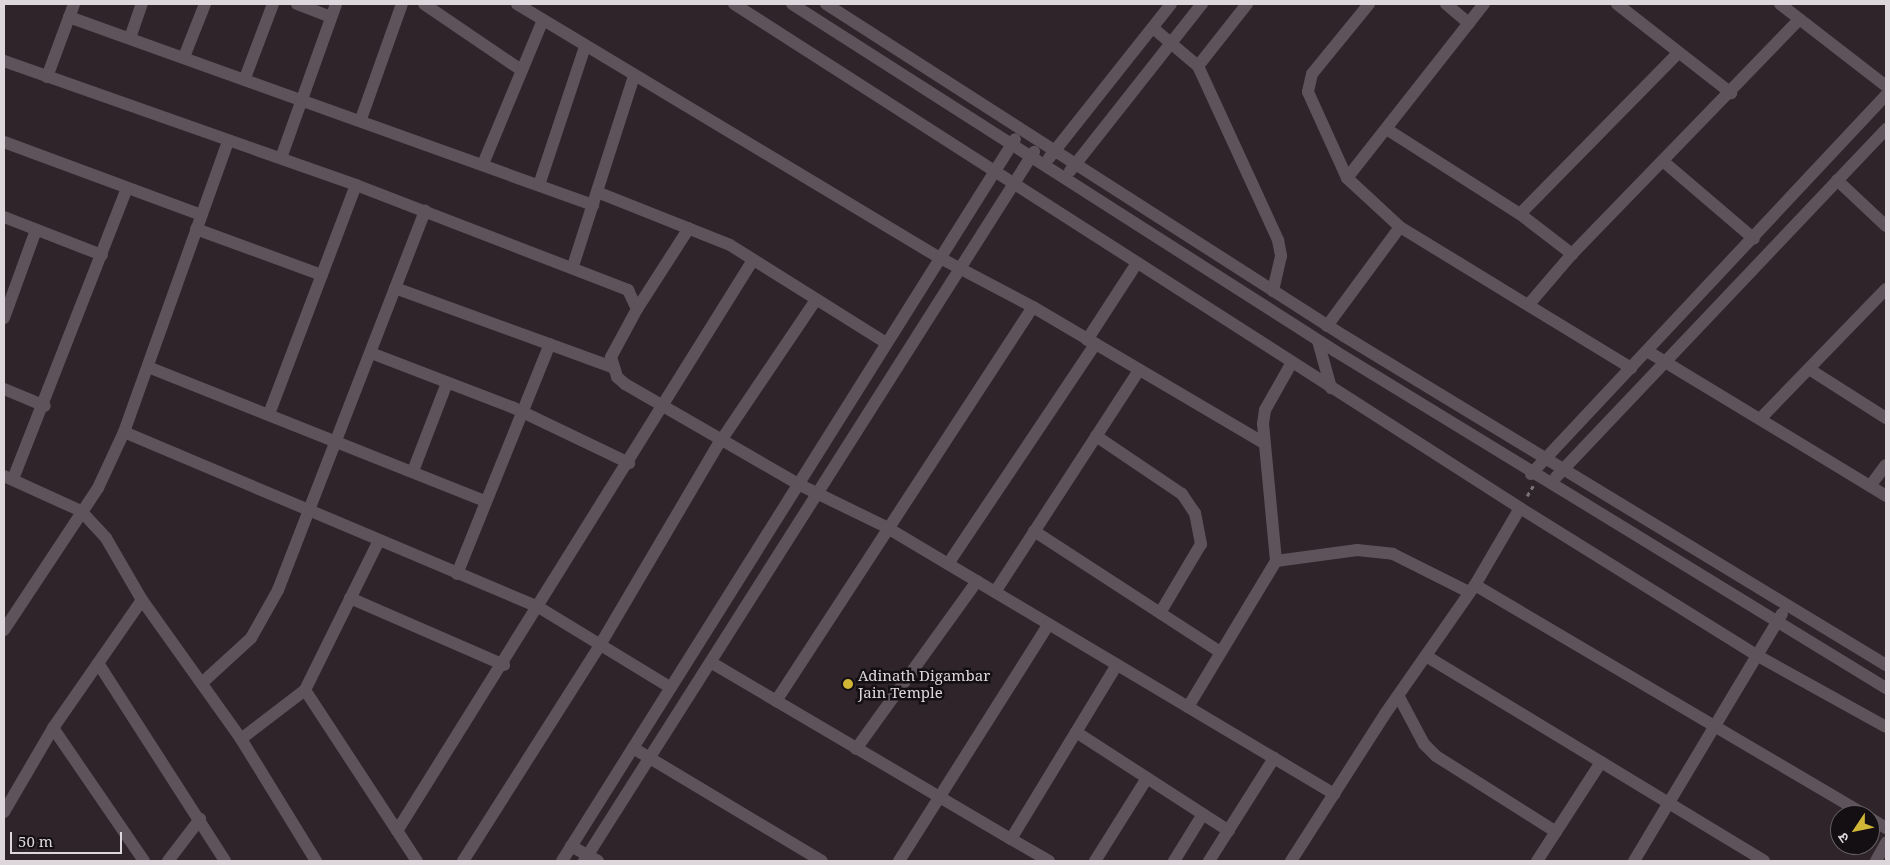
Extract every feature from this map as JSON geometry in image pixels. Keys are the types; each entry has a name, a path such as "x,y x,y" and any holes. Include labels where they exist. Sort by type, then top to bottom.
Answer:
{"street":[{"path":"47,77 74,4"},
{"path":"130,38 142,4"},
{"path":"184,57 205,4"},
{"path":"245,78 273,4"},
{"path":"297,4 331,17"},
{"path":"281,158 336,4"},
{"path":"361,120 402,4"},
{"path":"424,4 521,70"},
{"path":"517,4 585,47 942,259 1032,307 1262,442"},
{"path":"734,4 1520,508 1758,656 1886,727"},
{"path":"792,4 1010,146 1318,341 1534,476 1778,621 1886,688"},
{"path":"826,4 1039,144 1328,326 1562,471 1886,665"},
{"path":"1044,167 1053,152 1171,4"},
{"path":"1064,180 1202,4"},
{"path":"1198,66 1247,4"},
{"path":"1369,4 1312,74 1308,92 1347,178 1400,227 1530,303 1631,368"},
{"path":"1446,4 1469,22"},
{"path":"1347,178 1388,130 1484,4"},
{"path":"1616,4 1731,93"},
{"path":"1780,4 1886,86"},
{"path":"69,17 245,78 538,184 595,199 716,237 886,343"},
{"path":"1530,303 1572,254 1731,93 1800,19"},
{"path":"483,164 542,20"},
{"path":"1153,28 1172,41 1198,66 1278,240 1280,256 1273,291"},
{"path":"538,184 585,47"},
{"path":"1520,214 1678,53"},
{"path":"4,61 356,185 573,266 628,290 637,309"},
{"path":"573,266 634,76"},
{"path":"1534,476 1544,459 1754,239 1886,95"},
{"path":"1549,485 1666,364 1886,129"},
{"path":"1388,130 1520,214 1572,254"},
{"path":"562,861 886,343 942,259 1010,146 1021,132"},
{"path":"4,630 98,488 124,432 228,141"},
{"path":"4,142 126,190 201,215"},
{"path":"572,846 590,859 651,758 963,269 1039,144"},
{"path":"1664,162 1754,239"},
{"path":"1837,180 1886,226"},
{"path":"270,414 356,185"},
{"path":"126,190 45,406 8,478 81,511 106,538 142,600 204,682 242,739 316,861"},
{"path":"204,682 250,638 266,615 310,510 425,211"},
{"path":"4,217 102,254"},
{"path":"1328,326 1400,227"},
{"path":"689,228 637,309 611,357 612,367 625,384 723,438 798,484 820,493 886,527 1334,794"},
{"path":"196,229 322,275"},
{"path":"4,318 36,230"},
{"path":"397,831 540,608 753,260"},
{"path":"948,564 1091,342 1137,263"},
{"path":"395,288 612,367"},
{"path":"1760,418 1886,288"},
{"path":"463,861 600,645 723,438 815,300"},
{"path":"776,701 886,527 1032,307"},
{"path":"1318,341 1331,388"},
{"path":"457,574 521,411 550,344"},
{"path":"1647,351 1886,496"},
{"path":"371,352 521,411 629,463"},
{"path":"1188,707 1276,561 1262,442 1265,410 1292,362"},
{"path":"148,367 337,440 485,502"},
{"path":"1809,369 1886,418"},
{"path":"995,592 1139,370"},
{"path":"412,471 447,383"},
{"path":"4,390 45,406"},
{"path":"124,432 540,608 671,688"},
{"path":"1096,436 1182,494 1195,512 1201,544 1160,613"},
{"path":"1870,486 1886,465"},
{"path":"1291,861 1385,714 1472,589 1520,508"},
{"path":"1034,531 1220,652"},
{"path":"242,739 305,690 379,540"},
{"path":"1276,561 1351,551 1393,554 1472,589 1848,805"},
{"path":"856,749 977,581"},
{"path":"350,598 504,664"},
{"path":"4,812 53,728 142,600"},
{"path":"1634,861 1787,606"},
{"path":"899,861 1049,624"},
{"path":"1426,656 1764,861"},
{"path":"98,663 200,819 225,861"},
{"path":"712,663 1049,861"},
{"path":"1011,839 1117,665"},
{"path":"305,690 416,861"},
{"path":"1397,699 1424,744 1436,756 1556,832"},
{"path":"53,728 144,861"},
{"path":"1076,732 1228,830"},
{"path":"633,748 822,861"},
{"path":"1209,861 1274,758"},
{"path":"1537,861 1601,762"},
{"path":"1095,861 1147,778"},
{"path":"1174,861 1204,814"},
{"path":"168,861 200,819"},
{"path":"1876,861 1886,843"}],"path":[{"path":"1520,508 1534,476"}],"place":[{"name":"Adinath Digambar Jain Temple","path":"848,684"}]}
